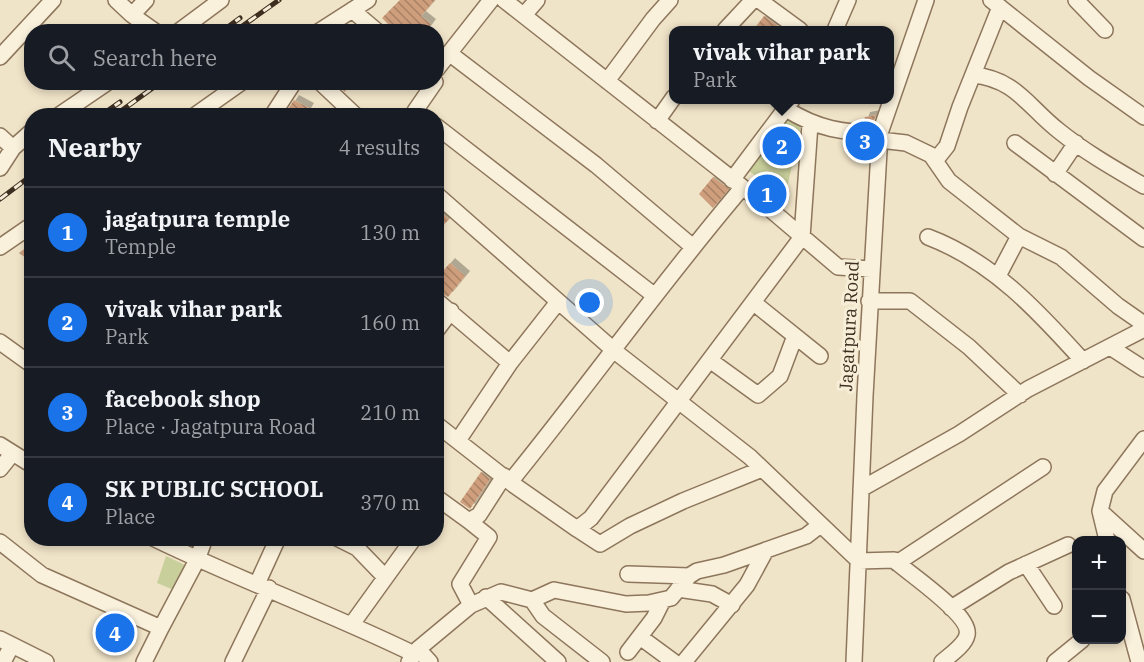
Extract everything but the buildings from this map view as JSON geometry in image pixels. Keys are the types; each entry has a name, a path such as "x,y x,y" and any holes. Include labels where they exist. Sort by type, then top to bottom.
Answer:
{"street":[{"path":"38,24 53,0"},
{"path":"116,0 145,24"},
{"path":"132,15 146,0"},
{"path":"189,24 221,0"},
{"path":"330,24 368,0"},
{"path":"444,60 491,0"},
{"path":"504,0 838,267 871,269"},
{"path":"524,15 537,0"},
{"path":"607,81 670,0"},
{"path":"729,26 753,0"},
{"path":"759,0 795,26"},
{"path":"837,26 848,0"},
{"name":"Jagatpura Road","path":"894,95 926,0"},
{"path":"1076,0 1105,30"},
{"path":"935,161 947,146 996,4 1089,78 1144,117"},
{"path":"352,10 369,24"},
{"path":"0,57 24,38"},
{"path":"449,53 596,165 693,248"},
{"path":"973,75 994,77 1021,93 1036,112 1076,143 1144,186"},
{"path":"70,108 96,90"},
{"path":"205,108 231,90"},
{"path":"277,108 289,90"},
{"path":"328,90 348,108"},
{"path":"417,108 429,90"},
{"path":"657,121 669,104"},
{"path":"469,521 479,515 507,479 565,415 612,348 693,248 789,104 810,124 880,136 906,143 931,155 949,181 1019,236 1061,256 1118,306 1144,324"},
{"name":"Jagatpura Road","path":"854,662 871,269 880,136 891,104"},
{"path":"577,529 591,518 802,237 810,124"},
{"path":"444,132 655,296"},
{"path":"0,136 13,148"},
{"path":"0,168 13,148 24,138"},
{"path":"1016,143 1144,239"},
{"path":"1056,174 1076,143"},
{"path":"444,201 558,303 762,469 819,526 859,561 894,560 964,619 968,633 966,640 942,662"},
{"path":"0,247 24,230"},
{"path":"998,276 1019,236"},
{"path":"928,237 953,246 998,276 1046,320 1083,361"},
{"path":"869,301 910,301 969,347 1020,395"},
{"path":"459,439 510,363 558,303"},
{"path":"754,303 820,356"},
{"path":"444,306 510,363"},
{"path":"444,320 451,311"},
{"path":"861,489 960,434 1020,395 1144,329"},
{"path":"711,360 758,395 780,376 795,336"},
{"path":"0,342 24,356"},
{"path":"1110,348 1144,369"},
{"path":"444,429 507,479 600,544 630,526 683,501 762,469"},
{"path":"1106,536 1100,511 1105,491 1144,440"},
{"path":"0,469 6,450 24,460"},
{"path":"897,563 1043,467"},
{"path":"444,506 469,521 489,537 460,584 471,605"},
{"path":"1100,511 1144,551"},
{"path":"628,574 689,576 806,536 819,526"},
{"path":"0,542 42,575 161,628"},
{"path":"951,608 1026,564 1068,545"},
{"path":"169,546 197,560 352,624 430,662"},
{"path":"144,662 202,546"},
{"path":"237,661 276,546"},
{"path":"353,546 385,577"},
{"path":"352,624 408,546"},
{"path":"640,637 682,662 747,585 766,550"},
{"path":"1026,564 1054,606"},
{"path":"413,655 471,605 501,592 532,600 554,590 626,604 671,598 689,576"},
{"path":"678,589 712,594 732,605"},
{"path":"486,597 558,662"},
{"path":"532,600 543,616 602,662"},
{"path":"628,652 663,600"},
{"path":"1126,625 1138,662"},
{"path":"3,662 6,643 46,662"},
{"path":"1055,662 1076,644"}],"green space":[{"path":"790,114 802,121 785,197 749,171"},
{"path":"166,556 185,565 174,590 157,583"}],"railway":[{"path":"245,24 279,0"},
{"path":"232,24 240,18"},
{"path":"125,108 150,90"},
{"path":"111,108 120,102"},
{"path":"0,199 24,181"}],"place":[{"name":"facebook shop","path":"865,141"},
{"name":"vivak vihar park","path":"782,146"},
{"name":"jagatpura temple","path":"767,194"},
{"name":"SK PUBLIC SCHOOL","path":"115,633"}]}
